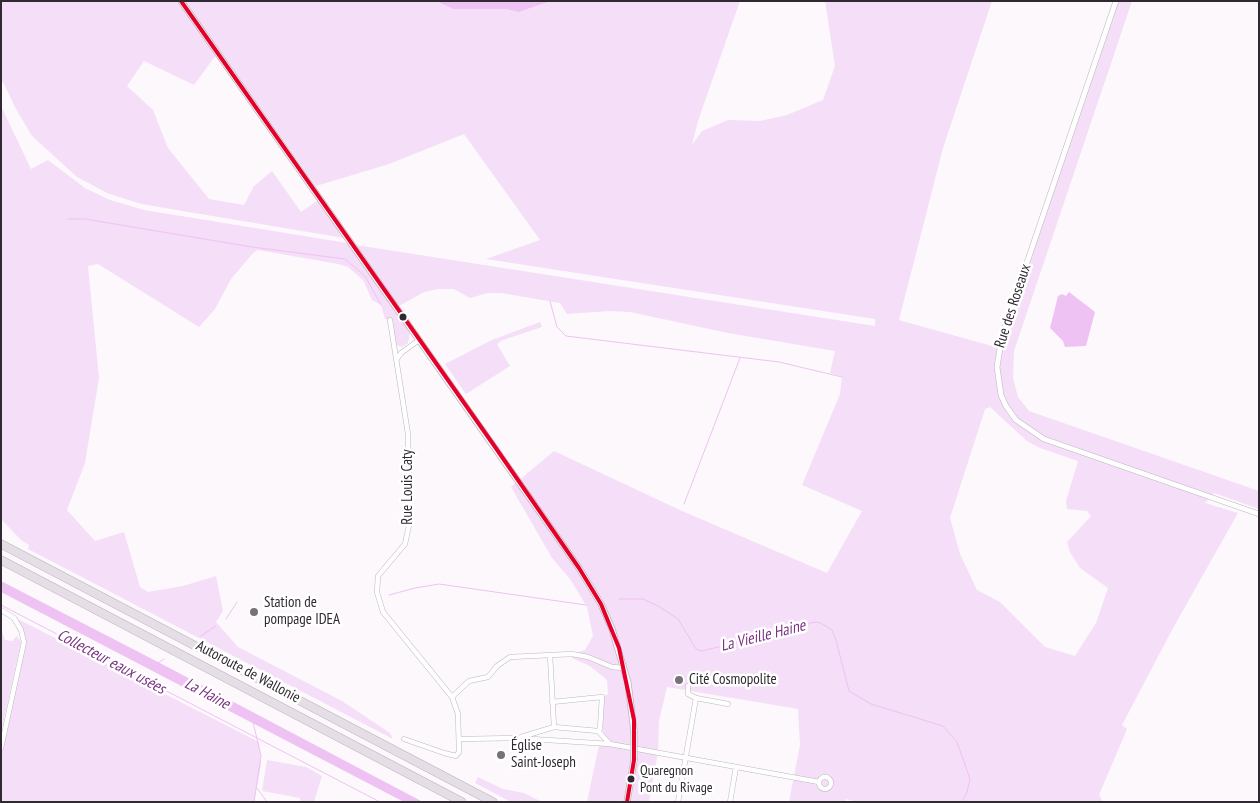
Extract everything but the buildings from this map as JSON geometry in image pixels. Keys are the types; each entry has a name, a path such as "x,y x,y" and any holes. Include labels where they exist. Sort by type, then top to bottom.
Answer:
{"highway":[{"name":"Autoroute de Wallonie","path":"1,544 494,802"},
{"name":"Autoroute de Wallonie","path":"1,560 462,802"}],"main road":[{"path":"181,1 579,568 601,604 612,629 631,699 634,760 627,802"}],"street":[{"name":"Rue des Roseaux","path":"1116,1 1002,336 997,367 1001,395 1016,420 1044,439 1259,514"},
{"name":"Rue Louis Caty","path":"390,320 408,434 410,521 405,544 378,576 377,592 383,612 452,697 458,714 461,739 460,752 456,756 404,739"},
{"path":"397,360 401,353 419,340"},
{"path":"1,610 14,618 21,630 24,642 1,748"},
{"path":"452,697 469,682 488,677 497,666 510,657 572,654 588,657 612,667 624,668"},
{"path":"550,655 554,727"},
{"path":"688,686 688,694 696,698 728,704"},
{"path":"552,702 602,698 599,730 610,744"},
{"path":"678,802 696,698"},
{"path":"516,738 554,727 599,730"},
{"path":"461,739 516,738 610,744 819,782"},
{"path":"730,802 736,767"}],"shaded area":[{"path":"1,1 177,1 216,55 194,85 144,61 127,86 153,110 168,148 209,199 244,205 254,186 272,171 301,212 318,200 344,238 141,204 107,193 77,177 32,136 3,82 1,83"},
{"path":"181,1 436,1 453,9 506,9 519,12 551,1 740,1 698,121 692,145 702,131 728,120 760,121 787,115 823,100 835,66 825,1 992,1 943,148 899,320 999,348 1116,1 1132,1 1014,351 1013,378 1018,397 1029,411 1259,491 1259,509 1214,493 1205,503 1238,513 1172,630 1122,725 1127,729 1099,795 1103,802 856,802 846,799 845,802 789,802 800,745 798,709 667,687 659,721 658,752 649,802 587,802 599,745 610,744 603,731 603,697 608,694 607,680 590,666 572,658 572,654 585,650 593,636 587,607 570,579 552,558 511,487 554,451 682,511 827,573 862,511 802,485 840,394 842,377 830,373 835,351 728,333 630,312 609,311 567,314 560,303 501,293 488,293 470,298 454,289 438,289 424,292 399,306 356,245 875,326 875,319 486,259 540,240 464,134 389,164 316,186 205,30","holes":["990,407 1027,441 1040,448 1078,461 1066,501 1067,509 1087,511 1091,516 1067,542 1070,552 1080,568 1108,588 1096,623 1075,656 1045,647 1000,602 977,590 960,554 950,518 985,409"]},
{"path":"1,106 31,169 48,160 85,188 110,200 144,210 347,243 410,333 408,343 402,347 396,345 391,319 385,319 381,305 372,300 363,280 348,267 338,264 258,250 254,252 231,279 215,309 199,327 98,264 88,266 99,378 85,463 67,510 95,541 124,532 140,587 148,592 183,586 216,576 223,611 216,622 238,647 342,701 390,733 393,739 28,549 29,545 21,540 1,519"},
{"path":"540,322 542,327 503,340 497,344 510,366 466,394 445,364 492,340"},
{"path":"10,615 259,742 261,765 254,802 1,802 1,748 23,655 21,630"},
{"path":"1,629 5,640 12,641 17,636 21,642 1,733"},
{"path":"267,760 306,767 322,776 314,802 300,802 300,798 262,791"},
{"path":"478,777 503,789 524,793 542,802 511,802 475,783"}],"water":[{"path":"436,1 551,1 519,12 506,9 453,9"},
{"path":"1069,292 1095,312 1086,346 1065,347 1063,341 1050,328 1058,296 1062,294 1066,296"},
{"name":"La Haine","path":"1,581 423,802 404,802 1,592"}],"waterway":[{"path":"68,219 85,219 252,247 345,259 365,276 381,305"},
{"path":"550,301 557,327 566,336 779,362 842,377"},
{"path":"684,504 740,358"},
{"path":"389,595 439,584 586,605"},
{"name":"La Vieille Haine","path":"619,599 643,599 658,606 678,619 696,649 701,651 805,627 810,623 818,622 826,626 832,630 836,640 849,691 871,704 943,726 957,742 970,779 962,802"},
{"path":"226,619 237,602"},
{"name":"Collecteur eaux usées","path":"1,605 380,802"},
{"path":"201,636 216,626"},
{"path":"158,663 164,659"},
{"path":"253,722 261,756 254,802"},
{"path":"257,788 267,802"}],"transit line":[{"path":"181,1 493,444 579,568 601,604 619,648 634,720 634,760 627,802"}],"place":[{"name":"Station de pompage IDEA","path":"254,612"},
{"name":"Cité Cosmopolite","path":"679,680"},
{"name":"Église Saint-Joseph","path":"501,755"},
{"name":"Quaregnon Pont du Rivage","path":"631,779"}]}
